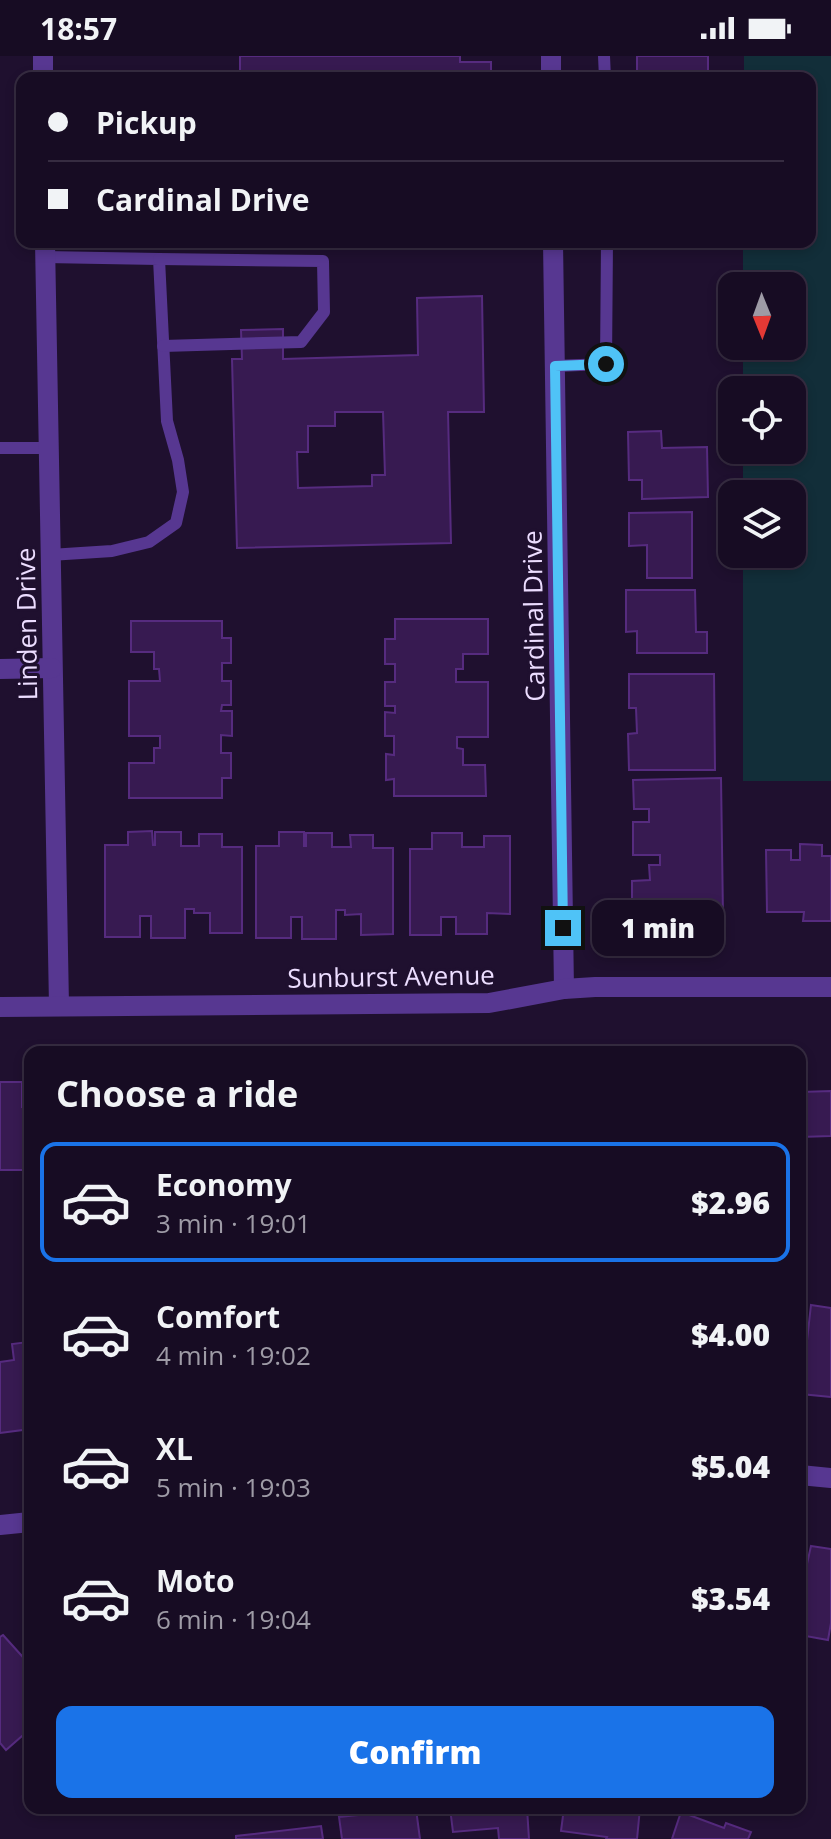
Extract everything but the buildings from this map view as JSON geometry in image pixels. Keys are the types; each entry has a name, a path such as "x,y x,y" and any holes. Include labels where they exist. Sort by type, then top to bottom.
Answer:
{"street":[{"name":"Cardinal Drive","path":"553,248 564,989"},
{"name":"Linden Drive","path":"45,250 59,1006"},
{"path":"0,669 52,668"},
{"name":"Sunburst Avenue","path":"0,1007 489,1003 564,989 595,987 831,987"},
{"path":"806,1476 831,1478"},
{"path":"0,1525 24,1523"}],"lane":[{"path":"555,366 606,364 607,248"},
{"path":"45,250 159,259 323,261 324,312 301,342 163,346"},
{"path":"50,555 112,551 149,542 176,523 183,492 167,421 159,259"},
{"path":"0,448 48,448"}],"shaded area":[{"path":"744,56 831,56 831,781 743,781 743,568 806,568 806,480 743,480 743,464 806,464 806,376 743,376 743,360 806,360 806,272 743,272 743,248 816,248 816,72 744,72"}],"route":[{"path":"563,928 555,366 606,364"}]}
